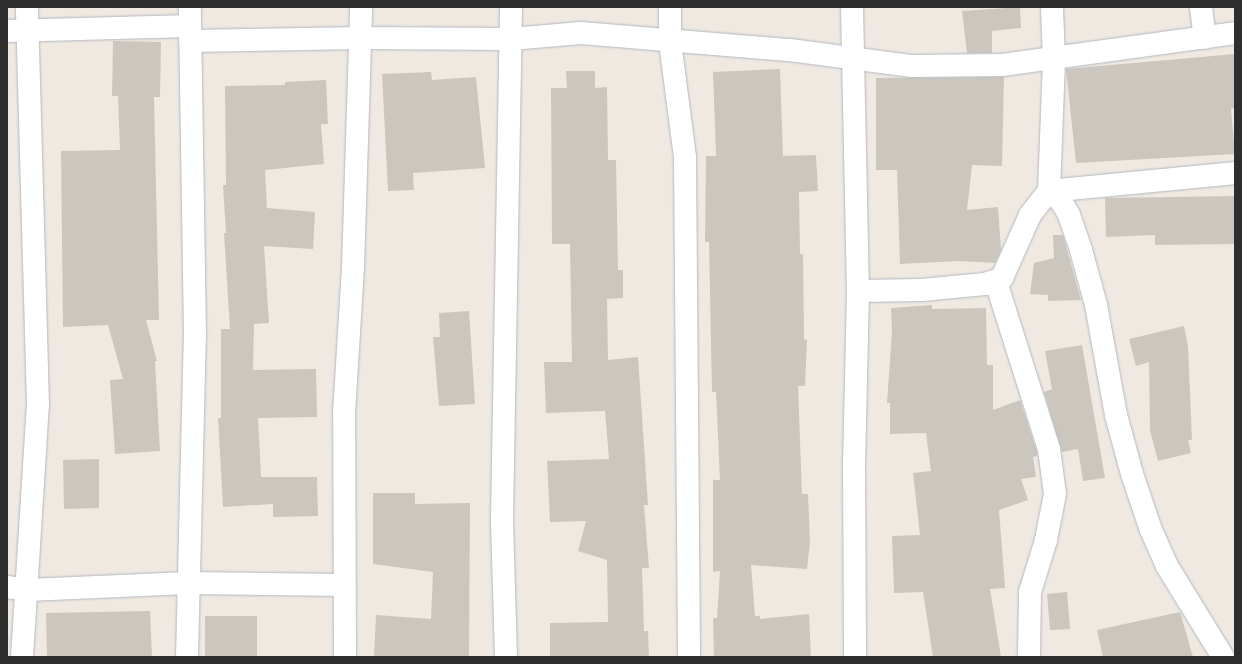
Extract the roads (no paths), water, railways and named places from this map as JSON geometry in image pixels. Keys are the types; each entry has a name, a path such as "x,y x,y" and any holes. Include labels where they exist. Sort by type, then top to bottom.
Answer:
{"street":[{"path":"22,657 28,590 38,405 17,31 27,7"},
{"path":"345,657 343,584 344,414 353,267 361,7"},
{"path":"506,657 502,519 511,7"},
{"path":"670,7 670,42 685,157 689,657"},
{"path":"852,7 851,57 858,291 854,461 855,657"},
{"path":"858,291 922,290 996,282 1008,269 1030,215 1048,191 1054,60 1052,7"},
{"path":"1201,7 1205,38"},
{"path":"17,31 190,25 361,38 511,38 581,34 851,57 912,66 1002,65 1054,60 1235,33"},
{"path":"187,657 195,336 190,25"},
{"path":"1048,191 1235,173"},
{"path":"1048,191 1061,201 1069,215 1081,250 1096,305 1116,416 1132,474 1151,530 1167,566 1223,657"},
{"path":"996,282 1049,449 1055,494 1046,540 1030,592 1029,657"},
{"path":"7,587 28,590 189,583 343,584"}]}
